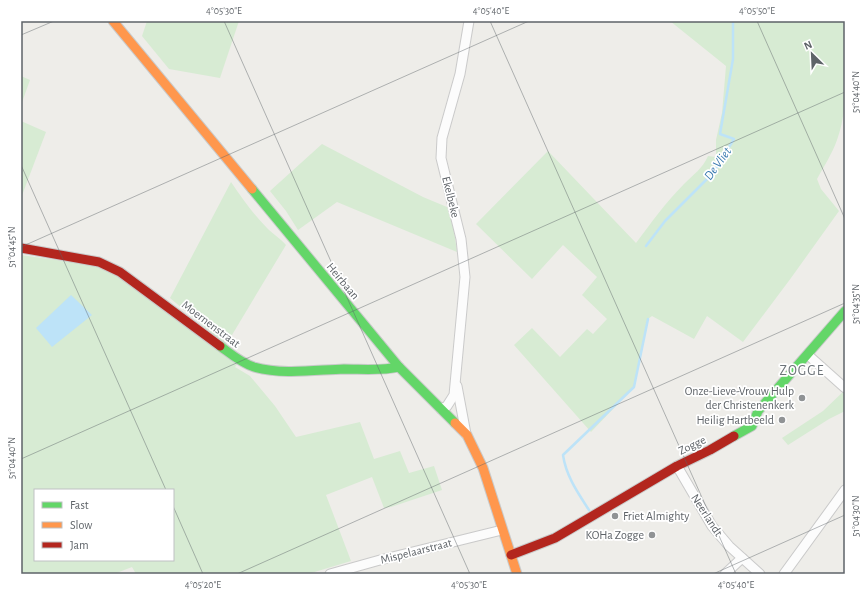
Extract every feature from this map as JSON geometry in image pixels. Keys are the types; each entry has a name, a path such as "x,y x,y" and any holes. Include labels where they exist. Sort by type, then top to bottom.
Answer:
{"street":[{"name":"Heirbaan","path":"113,21 399,367 466,434 474,446 482,465 517,574"},
{"name":"Ekelbeke","path":"441,409 447,406 454,395 465,277 461,239 441,158 442,138 460,74 469,21"},
{"name":"Moernenstraat","path":"21,248 99,262 120,272 242,362 258,368 300,371 352,369 377,371 399,367"},
{"name":"Zogge","path":"511,555 555,538 677,466 710,450 752,426 758,411 845,311"},
{"path":"808,355 845,388"},
{"name":"Ekelbeke","path":"455,376 466,434"},
{"name":"Neerlandt","path":"677,466 712,526 729,546 760,574"},
{"path":"784,574 845,490"},
{"name":"Mispelaarstraat","path":"330,574 387,558 502,530"},
{"path":"725,574 742,558"}],"green space":[{"path":"147,21 239,21 220,78 169,69 142,36"},
{"path":"670,21 845,21 846,81 844,112 835,145 817,179 821,189 839,211 743,342 707,316 694,339 652,316 648,319 634,387 591,432 514,345 532,328 560,357 587,329 593,334 607,319 582,295 597,277 563,245 532,279 476,224 548,151 636,243 677,191 701,168 708,156 716,157 716,140 722,113 726,66"},
{"path":"21,76 30,80 21,105"},
{"path":"21,121 46,132 21,198"},
{"path":"322,144 423,197 447,207 454,230 457,252 337,202 298,230 286,211 270,191"},
{"path":"231,182 257,217 286,245 226,345 170,298"},
{"path":"21,255 63,261 75,260 116,272 238,363 235,367 250,376 275,406 296,437 360,422 374,459 400,451 409,473 434,466 442,490 384,508 372,477 326,495 351,561 308,574 136,574 132,567 114,574 21,574"},
{"path":"845,390 845,411 829,419 788,445 782,438 823,411"}],"water":[{"path":"71,295 92,315 52,347 36,328"}],"waterway":[{"name":"De Vliet","path":"646,246 665,221 713,173 734,139 720,134 733,59 733,21"},
{"name":"De Vliet","path":"589,510 570,477 563,455 634,387 648,319"}],"traffic: fast":[{"path":"252,189 399,367 455,423"},
{"path":"734,436 752,426 758,411 845,311"},
{"path":"220,346 236,358 249,365 276,371 378,369 399,367"}],"traffic: slow":[{"path":"113,21 252,189"},
{"path":"455,423 467,435 483,468 517,574"}],"traffic: jam":[{"path":"21,248 99,262 120,272 220,346"},
{"path":"511,555 555,538 677,466 710,450 734,436"}],"place":[{"name":"Onze-Lieve-Vrouw Hulp der Christenenkerk","path":"802,398"},
{"name":"Heilig Hartbeeld","path":"782,420"},
{"name":"Friet Almighty","path":"615,516"},
{"name":"KOHa Zogge","path":"652,535"}],"district":[{"name":"ZOGGE","path":"802,370"}]}
